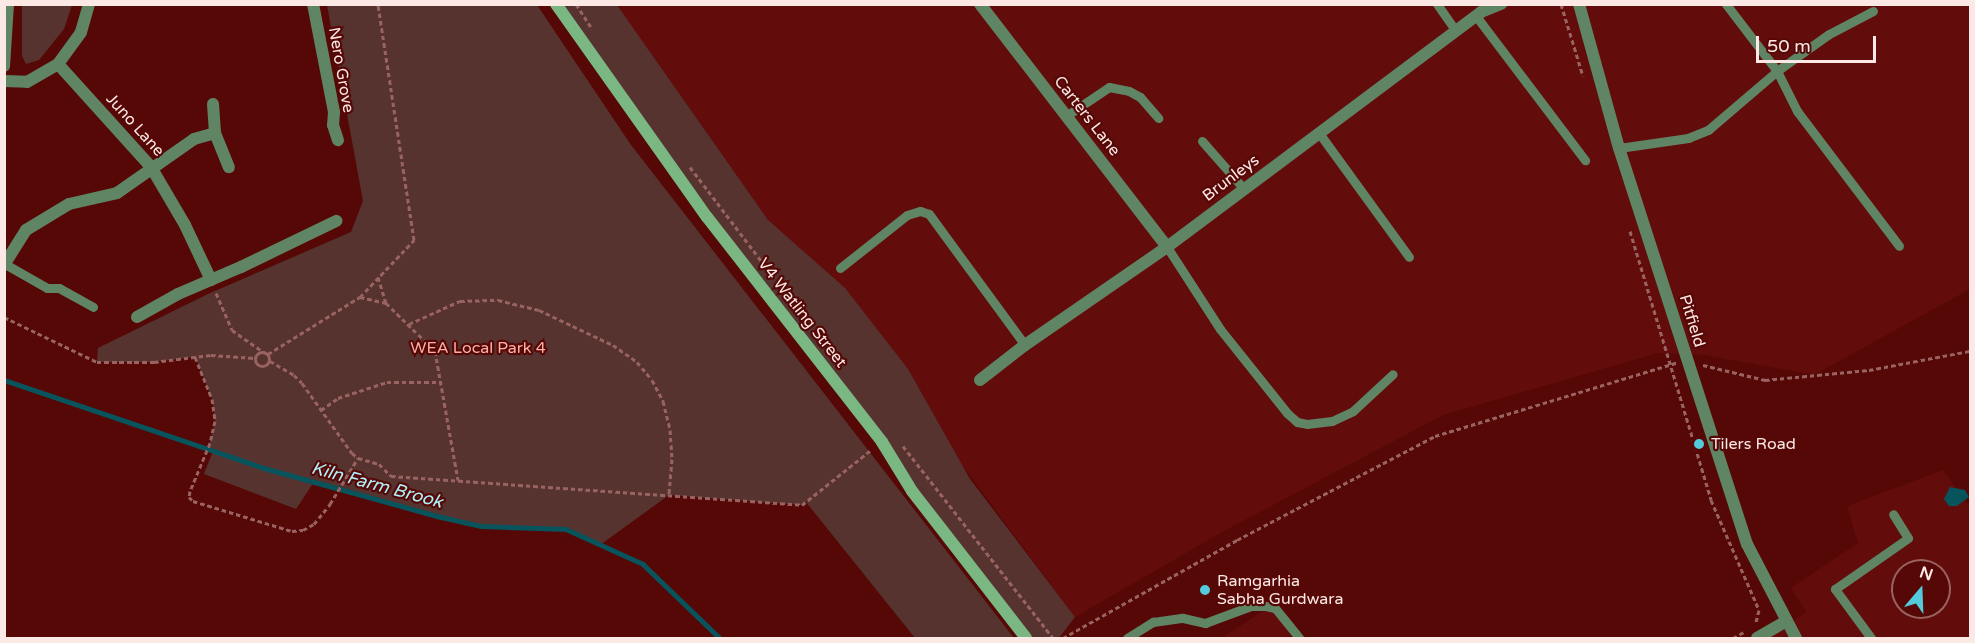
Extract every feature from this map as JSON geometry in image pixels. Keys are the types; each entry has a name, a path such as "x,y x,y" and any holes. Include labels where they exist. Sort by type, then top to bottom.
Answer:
{"street":[{"path":"4,66 8,4"},
{"path":"4,81 27,82 58,64 81,32 89,4"},
{"name":"Nero Grove","path":"313,4 334,112 333,125 338,140"},
{"name":"V4 Watling Street","path":"556,4 707,217 882,442 912,492 1026,639"},
{"name":"Carters Lane","path":"980,4 1167,247"},
{"name":"Brunleys","path":"980,380 1025,345 1167,247 1476,16 1501,4"},
{"name":"Pitfield","path":"1579,4 1619,148 1748,544 1796,639"},
{"name":"Juno Lane","path":"58,64 151,167 185,225 211,280"},
{"path":"213,104 215,133 229,167"},
{"path":"6,261 26,230 69,204 117,193 194,139 215,133"},
{"path":"137,317 178,294 336,221"},
{"path":"1757,639 1786,621"}],"lane":[{"path":"1437,4 1456,31"},
{"path":"1726,4 1777,70 1797,111 1899,246"},
{"path":"1619,148 1688,138 1708,130 1777,70 1829,34 1874,11"},
{"path":"1476,16 1585,160"},
{"path":"1066,116 1109,87 1135,94 1150,106 1158,118"},
{"path":"1319,133 1409,257"},
{"path":"1202,141 1244,189"},
{"path":"840,268 907,215 920,211 929,214 1025,345"},
{"path":"1167,247 1220,329 1287,413 1297,422 1307,424 1332,421 1343,416 1353,411 1393,374"},
{"path":"6,261 47,288 59,288 93,307"},
{"path":"1871,639 1835,589 1908,538 1893,514"},
{"path":"1127,639 1153,622 1183,618 1205,623 1251,606 1275,608 1299,639"}],"path":[{"path":"255,358 259,352 266,353 360,297 414,240 378,4"},
{"path":"576,4 596,33"},
{"path":"1561,4 1584,80"},
{"path":"684,159 807,321"},
{"path":"1627,222 1711,500 1759,610 1759,617 1752,627 1733,639"},
{"path":"378,278 386,303"},
{"path":"211,280 232,330 266,353 270,361 294,375 358,458 380,464 391,476 802,505 882,442"},
{"path":"360,297 386,303 435,351 458,480"},
{"path":"409,324 460,301 498,300 538,310 613,345 637,362 652,380 663,401 670,430 672,459 669,495"},
{"path":"4,316 97,362 154,362 195,357 255,358"},
{"path":"1063,639 1237,540 1435,436 1670,364 1687,361 1765,380 1869,370 1971,351"},
{"path":"195,357 213,399 215,421 210,443 189,496 193,501 292,531 314,524 358,458"},
{"path":"255,358 260,366 270,361"},
{"path":"321,410 338,398 387,382 442,382"},
{"path":"901,444 1053,639"}],"shaded area":[{"path":"617,5 1970,5 1970,289 1814,375 1705,355 1658,353 1443,415 1224,531 1075,617 940,435 768,220"},
{"path":"1943,470 1970,507 1970,638 1767,638 1806,612 1791,588 1858,543 1847,506"},
{"path":"1272,605 1292,638 1222,638"}],"green space":[{"path":"22,5 72,5 64,29 39,60 26,64 22,56"},
{"name":"WEA Local Park 4","path":"327,5 537,5 631,145 1014,638 915,638 806,502 802,505 669,495 600,545 566,529 481,526 314,482 296,509 204,474 213,451 208,449 215,421 212,399 195,357 154,362 97,362 98,348 208,294 351,232 363,201"},
{"path":"556,5 617,5 768,220 845,288 908,369 970,479 1075,617 1059,638 1030,638"}],"water":[{"path":"1950,487 1965,490 1969,497 1957,506 1949,506 1944,499"}],"waterway":[{"name":"Kiln Farm Brook","path":"4,380 264,468 437,516 481,526 566,529 643,564 720,638"}],"place":[{"name":"Tilers Road","path":"1699,444"},
{"name":"Ramgarhia Sabha Gurdwara","path":"1205,590"}]}
